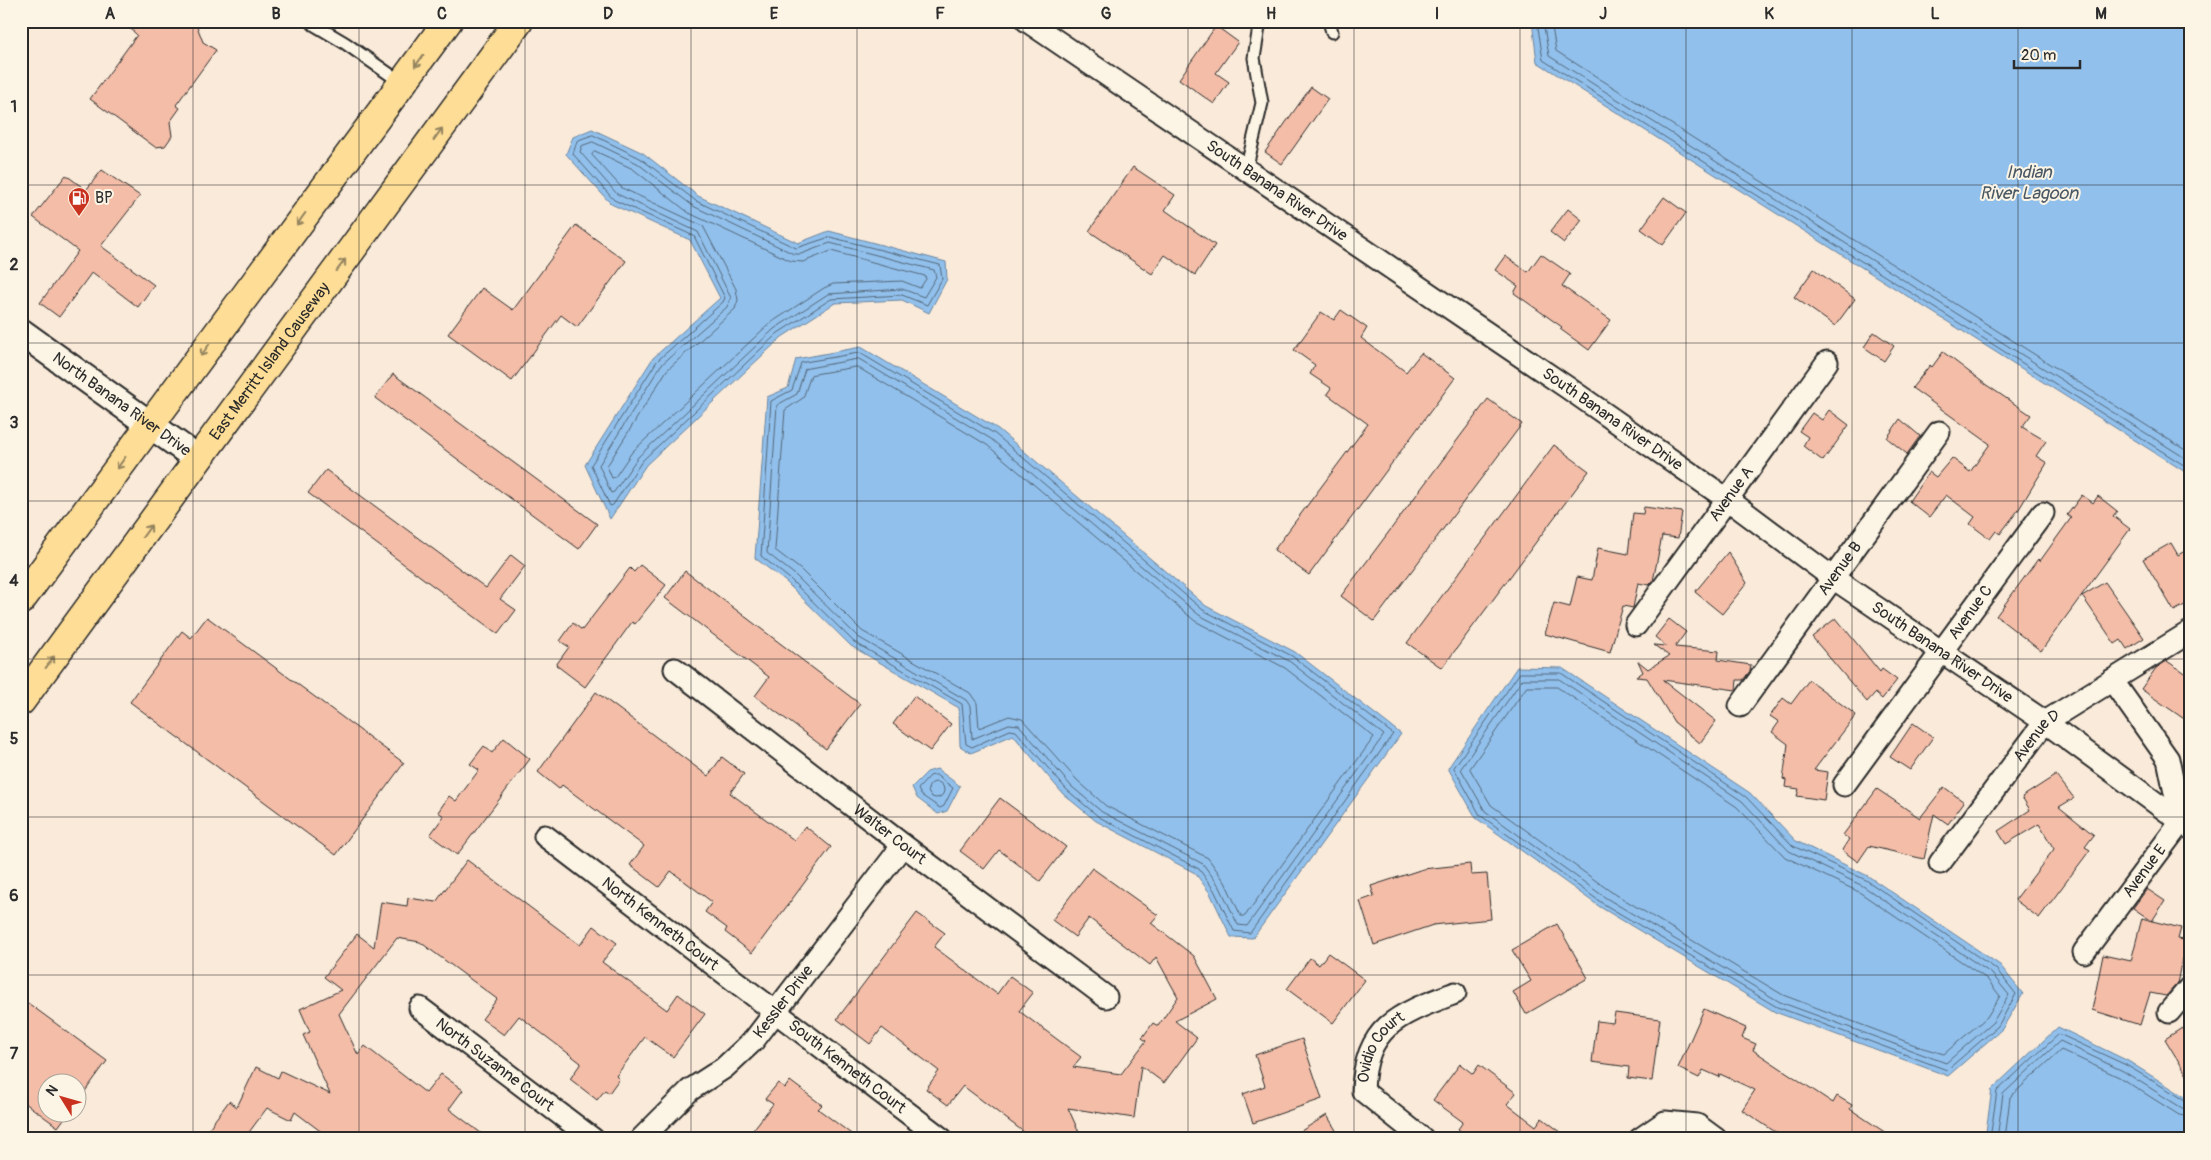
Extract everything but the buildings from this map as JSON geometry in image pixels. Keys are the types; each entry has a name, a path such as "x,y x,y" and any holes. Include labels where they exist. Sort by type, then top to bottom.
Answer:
{"main road":[{"path":"21,600 448,21"},
{"name":"East Merritt Island Causeway","path":"21,702 518,21"}],"street":[{"name":"South Banana River Drive","path":"1026,21 1568,388 1727,499 1833,578 1940,653 2044,722 2185,825"},
{"name":"North Banana River Drive","path":"21,332 150,423 198,460"},
{"name":"Avenue A","path":"1636,625 1827,362"},
{"name":"Avenue B","path":"1740,706 1939,432"},
{"name":"Avenue C","path":"1844,785 2043,513"},
{"name":"Avenue D","path":"1940,863 2044,722 2190,632"},
{"path":"2167,646 2190,652"},
{"name":"Walter Court","path":"675,669 902,844 1106,997"},
{"path":"2112,680 2168,758 2185,825"},
{"name":"Avenue E","path":"2084,952 2185,825"},
{"name":"North Kenneth Court","path":"545,836 775,1013"},
{"name":"Kessler Drive","path":"641,1139 690,1090 730,1062 754,1040 902,844"},
{"path":"2169,1012 2190,987"},
{"name":"Ovidio Court","path":"1423,1139 1363,1091 1364,1068 1369,1052 1380,1034 1406,1012 1455,994"},
{"name":"North Suzanne Court","path":"420,1008 593,1139"},
{"name":"South Kenneth Court","path":"775,1013 942,1139"},
{"path":"1640,1139 1665,1122 1696,1126 1716,1139"}],"lane":[{"path":"1246,170 1262,104 1254,58 1260,21"},
{"path":"313,24 402,83"}],"water":[{"name":"Indian River Lagoon","path":"1532,21 2190,21 2190,475 1537,62"},
{"path":"592,129 643,153 698,196 798,243 829,231 946,262 947,279 929,313 902,300 835,303 782,337 646,465 610,519 585,465 653,358 720,298 690,240 611,204 566,154 573,137"},
{"path":"861,347 998,429 1206,606 1295,652 1401,734 1253,938 1231,937 1210,893 1195,873 1096,821 1063,794 1013,735 971,753 960,746 959,708 851,646 786,582 755,558 767,397 788,388 796,359"},
{"path":"1517,667 1562,668 1750,793 1796,841 1868,876 2000,965 2023,994 2002,1029 1948,1076 1775,1012 1600,907 1476,818 1448,768"},
{"path":"937,769 960,786 947,811 938,814 917,798 912,787 927,772"},
{"path":"2058,1027 2128,1061 2190,1100 2190,1139 1985,1139 1992,1089"}],"place":[{"name":"BP","path":"79,217"}]}
